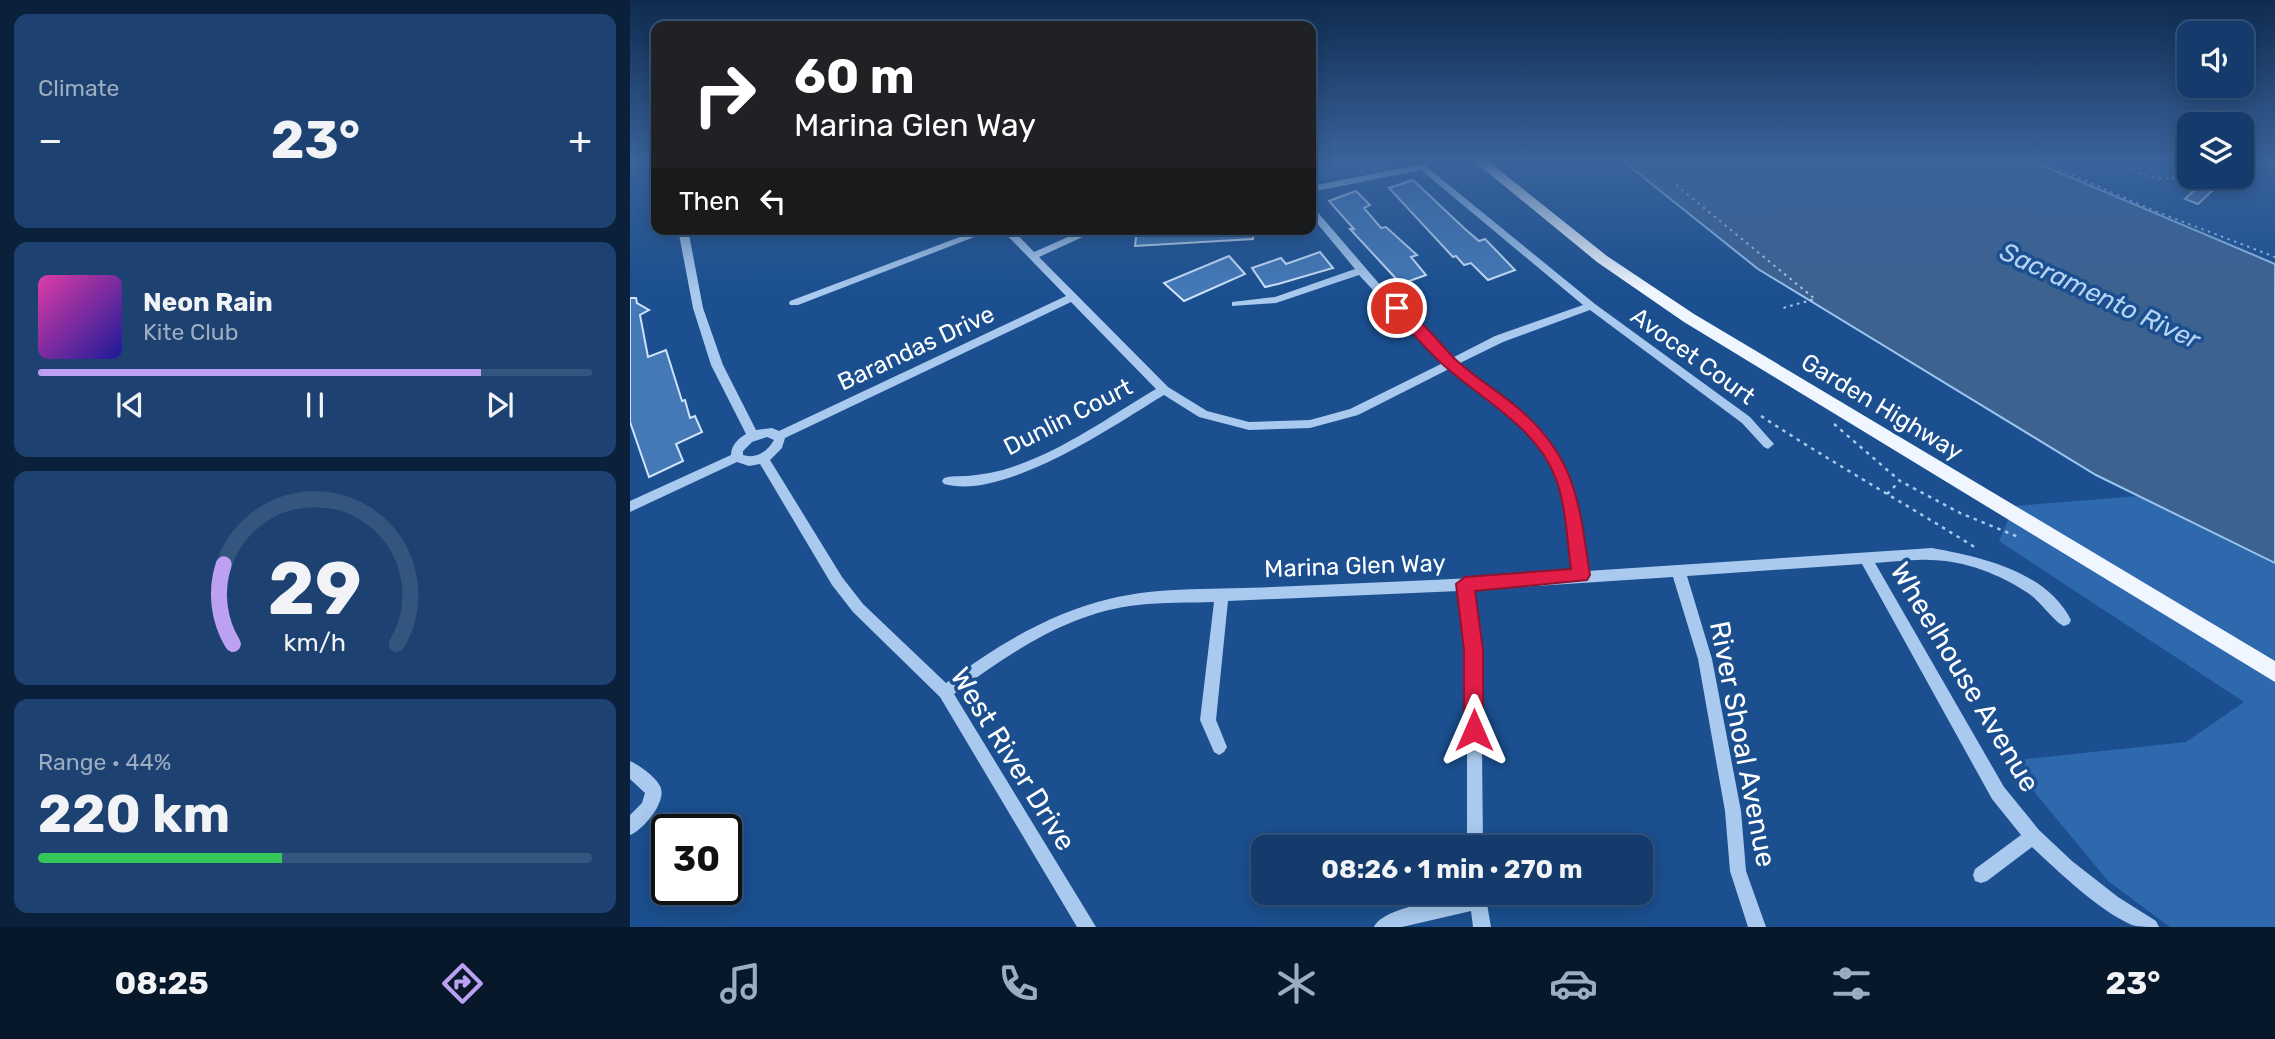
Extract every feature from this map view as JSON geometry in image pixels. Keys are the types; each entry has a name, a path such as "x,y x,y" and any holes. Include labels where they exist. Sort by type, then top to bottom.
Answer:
{"main road":[{"name":"Garden Highway","path":"1533,204 1602,260 1689,318 2275,672"}],"street":[{"name":"Avocet Court","path":"1468,204 1591,306 1746,420 1768,444"},
{"path":"1316,216 1360,271 1452,364 1534,431 1556,459 1564,479 1581,575"},
{"path":"683,235 698,308 713,354 753,435"},
{"path":"794,303 974,235"},
{"path":"1012,235 1164,390 1181,403 1214,418 1249,426 1310,424 1354,412 1499,339 1591,306"},
{"path":"1032,257 1082,235"},
{"path":"1236,304 1276,300 1360,271"},
{"name":"Barandas Drive","path":"779,436 1072,297"},
{"name":"Dunlin Court","path":"948,481 968,483 1036,461 1164,390"},
{"path":"772,432 779,436 777,447 763,458 744,461 737,457 739,445 753,435 772,432"},
{"path":"630,507 737,457"},
{"name":"West River Drive","path":"763,458 837,581 865,615 945,692 1087,927"},
{"name":"Marina Glen Way","path":"945,692 1020,638 1071,615 1137,599 1465,584 1932,554 1979,564 2020,581 2054,605 2064,620"},
{"name":"Wheelhouse Avenue","path":"1866,559 1972,752 1998,793 2033,836 2103,896 2150,927"},
{"name":"River Shoal Avenue","path":"1678,570 1705,659 1733,811 1738,871 1757,927"},
{"path":"1465,584 1474,650 1475,835"},
{"path":"1219,747 1208,720 1222,594"},
{"path":"630,769 654,790 649,808 630,827"},
{"path":"1981,875 2033,836"},
{"path":"1383,927 1394,920 1448,905"},
{"path":"1478,905 1482,927"}],"path":[{"path":"1699,204 1815,299 1783,307"},
{"path":"2146,204 2275,257"},
{"path":"1753,411 1849,474 1972,544 1980,557"},
{"path":"1829,420 1900,481 1960,513 2021,538"},
{"path":"1887,494 1900,481"}],"shaded area":[{"path":"2152,495 2275,558 2275,927 2170,927 2108,881 2009,761 2186,742 2244,702 1999,541 2014,506"}],"water":[{"name":"Sacramento River","path":"1677,204 2134,204 2275,264 2275,563 2096,475 1758,269"}],"building":[{"path":"1332,204 1369,204 1364,208 1381,228 1386,227 1417,255 1411,257 1426,275 1401,284 1350,229 1354,229"},
{"path":"1404,204 1439,204 1479,241 1485,239 1515,270 1488,280 1471,263 1464,265 1456,256 1453,257"},
{"path":"1136,235 1253,235 1253,239 1135,246"},
{"path":"1320,252 1333,268 1278,284 1265,287 1252,268 1281,258 1286,264"},
{"path":"1229,256 1245,274 1184,301 1164,283"},
{"path":"630,298 636,298 637,303 649,310 640,315 648,357 666,350 682,401 685,400 690,418 695,416 702,432 676,444 683,461 649,477 630,422"}],"route":[{"path":"1397,308 1452,364 1513,412 1546,444 1564,479 1573,523 1581,575 1465,584 1474,650 1474,730"}]}
